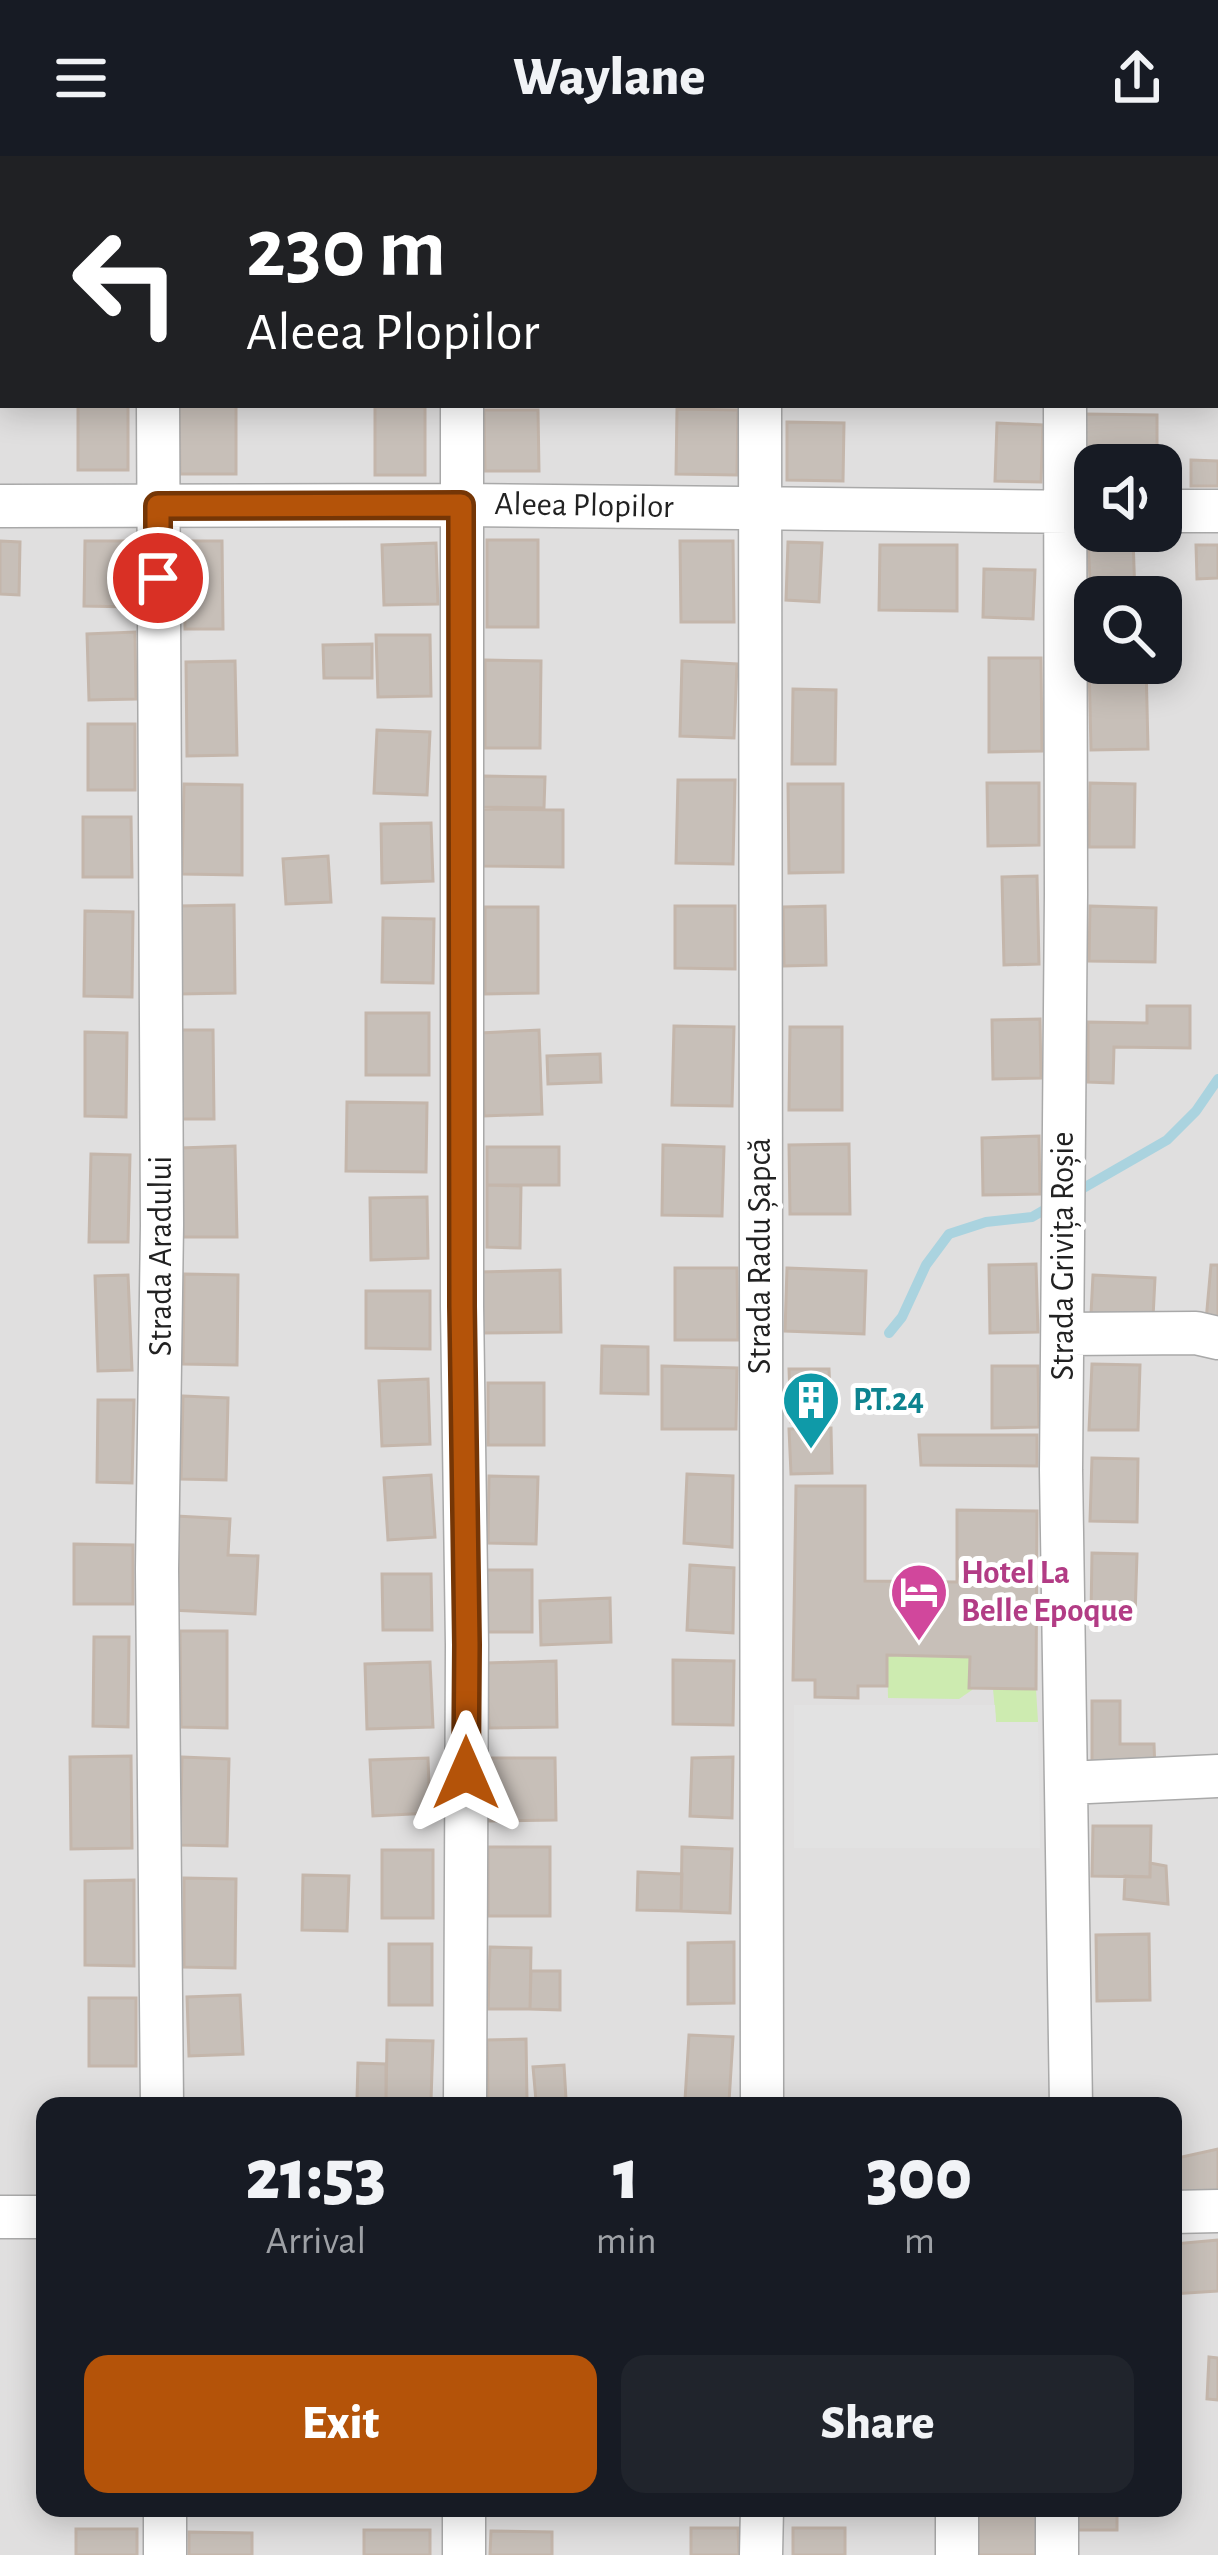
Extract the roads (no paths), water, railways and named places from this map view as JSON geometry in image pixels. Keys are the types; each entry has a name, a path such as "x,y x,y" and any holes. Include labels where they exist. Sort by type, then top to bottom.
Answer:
{"street":[{"name":"Strada Aradului","path":"158,408 161,2097"},
{"path":"462,408 465,2097"},
{"name":"Strada Radu Șapcă","path":"760,408 762,2097"},
{"name":"Strada Grivița Roșie","path":"1065,408 1074,469"},
{"name":"Aleea Plopilor","path":"0,506 1074,512"},
{"path":"1182,512 1218,511"},
{"name":"Strada Grivița Roșie","path":"1071,2097 1061,1470 1066,715 1077,552"},
{"path":"1063,1334 1196,1333 1218,1338"},
{"path":"1067,1783 1218,1776"},
{"path":"1182,2212 1218,2211"},
{"path":"0,2217 36,2217"},
{"path":"165,2517 165,2555"},
{"path":"464,2517 464,2555"},
{"path":"761,2555 762,2517"},
{"path":"957,2517 957,2555"},
{"path":"1057,2555 1058,2517"}],"waterway":[{"path":"1073,1194 1167,1140 1196,1111 1218,1079"},
{"path":"889,1333 902,1317 926,1265 949,1234 986,1222 1032,1217 1051,1206"}],"place":[{"name":"P.T.24","path":"811,1451"},
{"name":"Hotel La Belle Epoque","path":"919,1643"}]}
